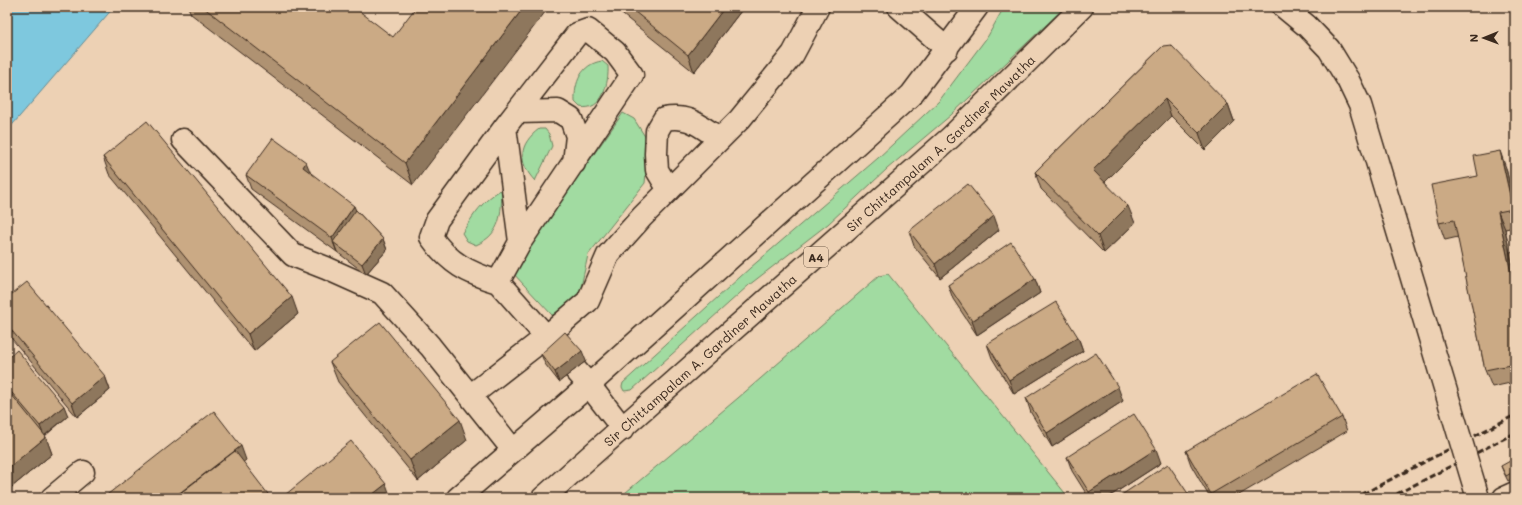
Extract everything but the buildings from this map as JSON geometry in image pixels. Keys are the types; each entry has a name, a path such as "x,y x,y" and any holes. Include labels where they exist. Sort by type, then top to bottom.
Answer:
{"main road":[{"path":"470,396 546,337 588,300 608,255 642,217 740,119 793,54 818,7"},
{"path":"899,7 947,49"},
{"path":"462,497 513,450 589,386 911,95 947,49 977,7"},
{"name":"Sir Chittampalam A. Gardiner Mawatha","path":"543,498 623,429 951,137 1082,7"},
{"path":"1284,7 1307,26 1329,49 1348,80 1360,105 1478,498"},
{"path":"498,282 520,242 574,164 632,75 616,52 588,30 577,34 437,220 431,237 441,252 458,266 478,276 498,282 589,386 623,429"},
{"path":"512,120 558,111 571,119 577,136 574,164"},
{"path":"669,190 658,170 656,154 657,131 664,119 676,116 689,120 720,139"},
{"path":"512,120 520,242"},
{"path":"182,140 292,255 326,268 382,293 430,346 513,450"},
{"path":"52,498 83,472"},
{"path":"1504,498 1515,493"}],"green space":[{"path":"1004,7 1065,7 951,115 887,169 828,224 749,285 632,390 624,391 622,387 623,383 750,268 878,158 939,101 988,36"},
{"path":"602,61 608,66 606,87 603,94 594,105 580,107 575,102 575,95 580,76 589,66"},
{"path":"623,113 634,119 649,143 645,183 588,255 579,296 561,315 552,315 511,271"},
{"path":"539,129 545,129 549,134 552,146 535,181 525,167 523,154 527,141"},
{"path":"502,189 500,214 495,229 491,235 476,245 467,241 462,233 470,220 489,198"},
{"path":"888,274 1069,498 619,498 738,398 879,276"}],"water":[{"path":"7,7 114,7 7,131"}],"railway":[{"path":"1355,498 1515,415"},
{"path":"1389,498 1515,433"}]}
